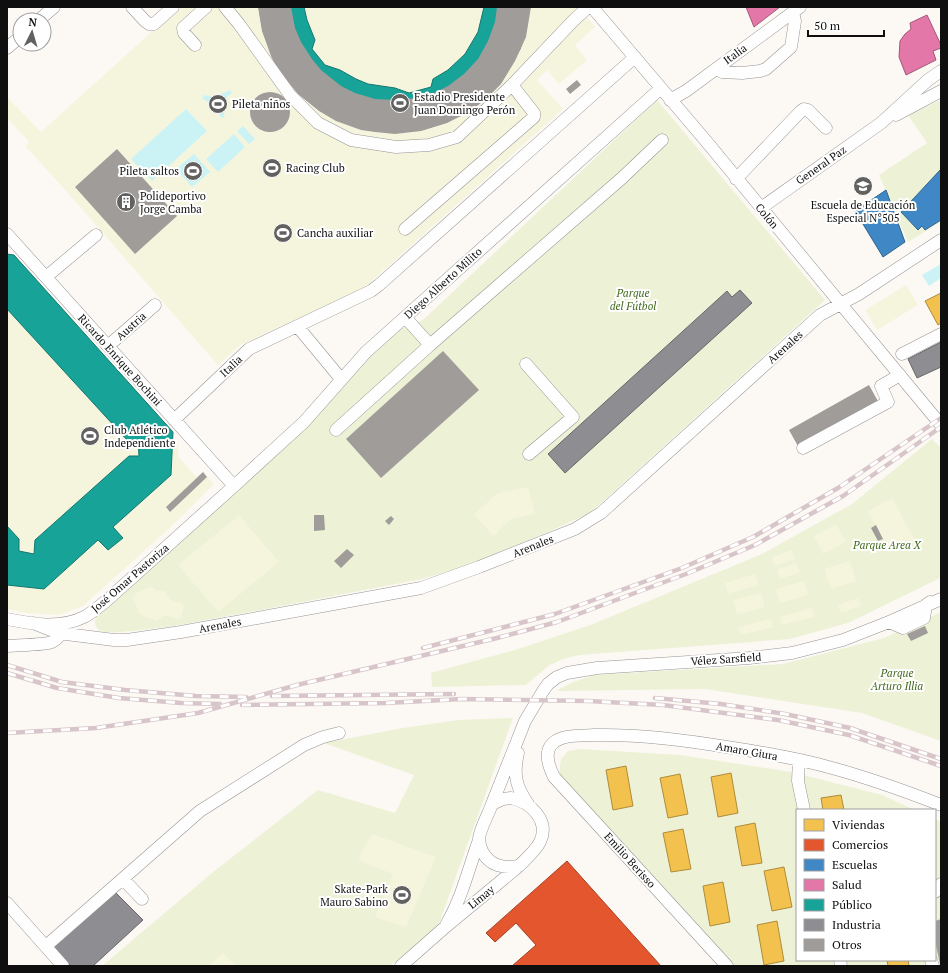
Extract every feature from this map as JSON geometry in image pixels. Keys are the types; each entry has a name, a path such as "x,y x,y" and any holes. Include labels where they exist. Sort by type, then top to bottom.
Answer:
{"street":[{"path":"132,7 149,24 154,24 173,7"},
{"path":"195,45 184,33 184,28 206,7"},
{"path":"225,7 290,95 318,123 351,140 396,147 429,145 457,137 512,85 588,7"},
{"name":"Colón","path":"592,7 761,208 941,426"},
{"path":"717,68 722,72 742,73 766,69 791,47 797,10"},
{"name":"Italia","path":"670,100 797,10"},
{"name":"Italia","path":"174,420 249,349 372,291 635,57"},
{"name":"General Paz","path":"761,208 881,123 928,80 941,71"},
{"path":"405,229 534,117 534,113 512,85"},
{"name":"Diego Alberto Milito","path":"234,486 304,422 366,352 660,89"},
{"name":"General Paz","path":"881,123 941,92"},
{"path":"736,179 804,109 808,110 826,128"},
{"path":"336,430 430,345 622,178 662,140"},
{"name":"Ricardo Enrique Bochini","path":"7,234 234,486"},
{"path":"46,277 96,235"},
{"name":"Arenales","path":"7,619 61,629 90,638 127,640 181,632 421,588 575,529 601,513 820,315 859,294 941,240"},
{"name":"Austria","path":"108,346 155,305"},
{"path":"405,317 430,345"},
{"path":"298,327 341,379"},
{"path":"902,354 941,334"},
{"path":"526,364 573,416 529,454"},
{"path":"803,448 888,402 881,386 900,375"},
{"name":"José Omar Pastoriza","path":"7,646 51,642 58,638 61,629 86,616 105,602 234,486"},
{"path":"926,606 941,594"},
{"name":"Vélez Sarsfield","path":"492,804 525,721 548,684 557,677 567,673 597,668 749,658 792,653 843,640 941,599"},
{"path":"86,616 84,624 90,638"},
{"name":"Vélez Sarsfield","path":"525,721 516,763 516,772 520,792 528,804"},
{"path":"46,946 200,811 304,745 323,737 339,733"},
{"name":"Amaro Giura","path":"550,748 560,739 578,736 638,735 705,743 799,760 857,776 941,805"},
{"name":"Emilio Berisso","path":"550,748 548,752 548,760 554,777 727,966"},
{"path":"799,760 798,780 804,809"},
{"path":"511,798 528,804 541,819 542,833 540,842 519,866 505,867 493,864 486,858 479,840 492,804 503,799 511,798"},
{"name":"Limay","path":"443,929 453,913 479,840"},
{"name":"Limay","path":"401,966 519,866"},
{"path":"123,879 142,900"},
{"path":"7,903 63,966"}],"green space":[{"name":"Racing Club","path":"182,7 579,7 595,27 575,45 587,60 559,84 547,70 537,80 563,109 364,288 240,345 218,365 25,146 29,142 7,118 7,97 41,132 148,35"},
{"name":"Parque del Fútbol","path":"657,100 825,300 588,514 485,558 422,579 171,626 120,632 105,632 96,627 95,623 98,615 306,426 364,361 400,329 423,320"},
{"path":"941,100 941,222 908,242 879,175 927,143 908,115"},
{"name":"Club Atlético Independiente","path":"7,254 14,255 173,432 172,439 178,444 178,456 197,478 203,472 214,484 174,524 83,606 59,615 26,613 7,609"},
{"path":"906,285 918,305 877,330 865,310"},
{"name":"Parque Area X","path":"932,439 941,448 941,576 938,579 848,623 790,639 579,655 563,659 548,666 526,685 432,687 431,673 515,650 593,624 762,554 852,504"},
{"path":"528,487 535,514 511,519 493,536 474,514 498,493"},
{"path":"892,498 914,539 890,551 868,511"},
{"path":"239,515 279,562 218,612 178,565"},
{"path":"836,524 846,542 823,554 814,536"},
{"path":"792,550 795,559 775,566 772,557"},
{"path":"850,561 856,581 831,589 824,569"},
{"path":"796,563 800,572 780,579 777,570"},
{"path":"755,574 758,585 728,594 725,583"},
{"path":"804,581 808,595 780,603 776,589"},
{"path":"148,587 153,587 157,591 164,591 171,600 182,604 184,608 181,618 177,619 165,615 157,621 139,614 135,602 132,599 136,592 140,592"},
{"path":"761,593 765,607 737,615 733,600"},
{"path":"858,598 861,606 841,613 838,605"},
{"path":"812,608 814,617 782,625 780,617"},
{"name":"Parque Arturo Illia","path":"941,612 941,741 862,713 705,689 556,691 573,682 594,675 783,664 884,638"},
{"path":"771,619 773,627 741,635 738,627"},
{"path":"513,718 438,926 390,966 102,966 212,873 318,790 395,813 414,775 324,743 403,728 459,720"},
{"path":"580,749 680,755 791,772 882,795 913,809 796,809 796,961 936,961 936,820 941,822 941,966 734,966 559,775 561,759 568,751"},
{"name":"Skate-Park Mauro Sabino","path":"372,834 436,857 406,927 375,917 393,874 358,860"},
{"path":"223,953 236,966 209,966"}],"water":[{"name":"Pileta niños","path":"230,90 232,93 226,98 224,117 221,118 217,109 202,98 204,95 213,97"},
{"path":"186,109 207,131 152,181 131,159"},
{"path":"243,126 255,139 249,144 237,131"},
{"path":"234,134 245,147 218,172 206,159"},
{"name":"Pileta saltos","path":"194,154 210,172 192,187 176,169"},
{"path":"941,264 941,278 929,286 922,275"}],"building: Viviendas":[{"path":"941,293 941,323 938,325 925,301"},
{"path":"626,766 633,806 613,810 606,770"},
{"path":"731,773 738,813 718,817 711,777"},
{"path":"680,774 688,814 668,818 660,778"},
{"path":"841,795 844,809 823,809 821,798"},
{"path":"755,823 762,863 742,866 735,827"},
{"path":"683,829 691,869 671,872 663,833"},
{"path":"784,867 792,907 772,911 764,871"},
{"path":"723,882 730,922 710,926 703,886"},
{"path":"777,921 784,961 764,965 757,925"},
{"path":"887,961 908,961 909,966 888,966"}],"building: Comercios":[{"path":"567,861 661,966 512,966 536,945 516,923 495,942 486,933"}],"building: Escuelas":[{"path":"941,169 941,220 925,230 922,226 918,230 901,212"},
{"path":"886,190 905,242 883,257 855,211"}],"building: Salud":[{"path":"746,7 780,7 754,27"},
{"path":"927,15 941,48 933,51 936,60 906,75 899,57 900,41 911,29 910,23"}],"building: Público":[{"path":"259,7 304,7 307,20 315,40 312,49 325,65 340,70 368,84 395,88 409,93 431,87 433,79 448,70 465,54 478,32 484,7 529,7 526,30 520,49 507,72 491,93 470,109 447,122 421,130 395,132 368,130 349,124 325,113 304,98 286,78 272,55 263,31"},
{"path":"7,254 14,255 173,432 171,475 113,527 123,538 108,550 98,540 44,589 7,585 7,526 19,539 19,551 34,554 35,540 129,456 139,456 138,441 128,441 7,309"}],"building: Industria":[{"path":"740,290 752,303 565,473 548,454 727,291 732,297"},
{"path":"941,342 941,367 917,378 908,359"},
{"path":"111,888 143,920 93,966 71,966 51,946"}],"building: Otros":[{"path":"258,7 291,7 295,28 301,42 321,70 341,86 355,93 375,99 395,100 415,98 434,93 448,86 464,74 478,59 488,41 495,22 497,7 531,7 526,37 515,61 501,84 487,98 471,111 447,123 421,131 395,134 361,130 336,121 319,111 298,94 277,68 271,56 262,31"},
{"path":"577,80 581,85 570,94 566,89"},
{"path":"274,92 281,95 287,101 290,112 289,120 281,129 274,132 266,132 259,129 251,120 250,108 253,101 262,93"},
{"name":"Polideportivo Jorge Camba","path":"117,149 177,216 135,254 75,187"},
{"path":"443,351 479,390 381,478 346,439"},
{"path":"869,385 879,403 799,448 789,430"},
{"path":"203,472 207,477 170,512 166,507"},
{"path":"314,515 324,515 325,530 314,531"},
{"path":"391,516 394,519 389,525 385,521"},
{"path":"876,525 883,539 878,541 871,528"},
{"path":"347,549 354,555 341,568 334,561"},
{"path":"925,626 928,633 911,641 907,634"},
{"path":"941,919 941,964 936,946 936,921"}],"railway":[{"path":"423,648 555,614 682,568 753,537 838,488 941,418"},
{"path":"7,733 96,728 198,713 297,685 497,638 557,622 686,574 755,545 843,496 941,427"},
{"path":"7,665 62,682 125,690 196,696 246,697"},
{"path":"7,673 57,688 119,698 181,703 220,704"},
{"path":"272,696 454,694"},
{"path":"655,698 721,704 785,714 850,728 941,759"},
{"path":"242,705 386,703 462,699 588,701 663,705 778,720 849,735 941,766"}],"place":[{"name":"Estadio Presidente Juan Domingo Perón","path":"400,103"},
{"name":"Pileta niños","path":"218,104"},
{"name":"Racing Club","path":"272,168"},
{"name":"Pileta saltos","path":"193,171"},
{"name":"Escuela de Educación Especial N°505","path":"863,186"},
{"name":"Polideportivo Jorge Camba","path":"126,202"},
{"name":"Cancha auxiliar","path":"283,233"},
{"name":"Club Atlético Independiente","path":"90,436"},
{"name":"Skate-Park Mauro Sabino","path":"402,895"}]}
